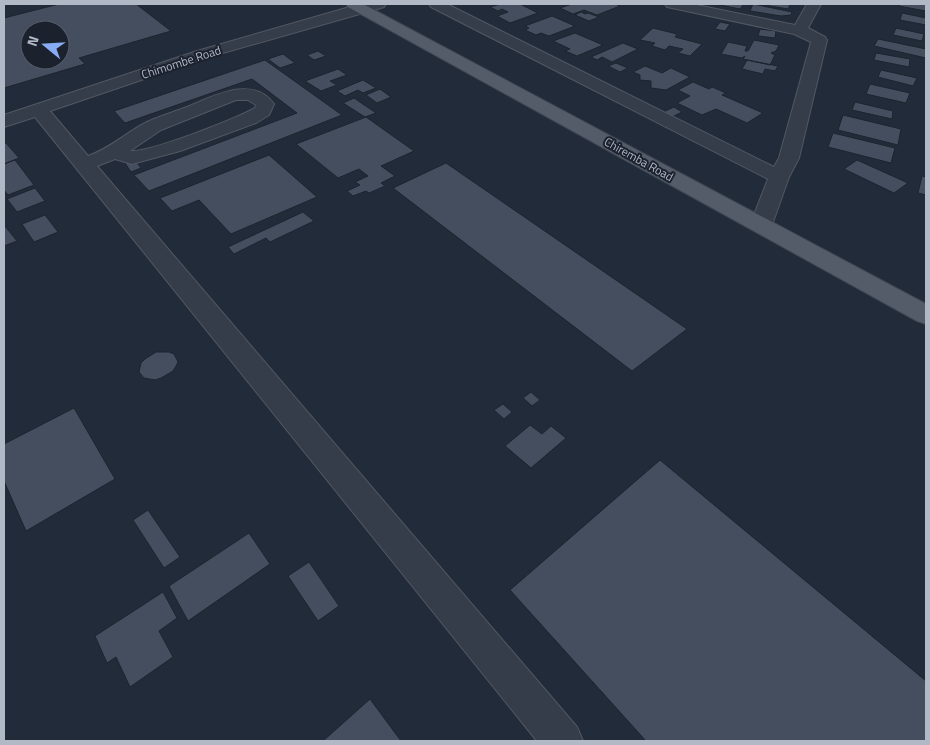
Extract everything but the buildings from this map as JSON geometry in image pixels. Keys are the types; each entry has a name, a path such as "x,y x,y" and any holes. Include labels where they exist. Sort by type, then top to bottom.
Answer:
{"main road":[{"name":"Chiremba Road","path":"364,5 926,315"}],"street":[{"path":"436,4 780,177"},
{"path":"799,30 814,4"},
{"name":"Chimombe Road","path":"4,122 203,54 364,5"},
{"path":"683,5 799,30 819,40 789,158 760,225"},
{"path":"84,164 114,153 154,126 234,95 251,95 266,104 263,110 249,119 173,147 132,158 114,153"},
{"path":"39,110 563,741"}]}
